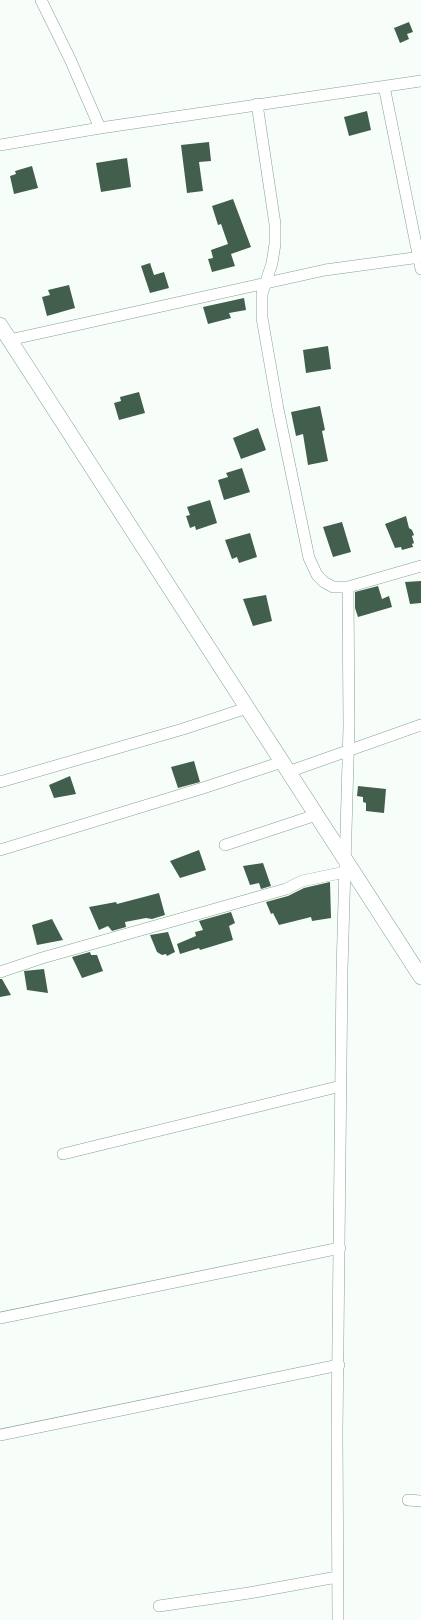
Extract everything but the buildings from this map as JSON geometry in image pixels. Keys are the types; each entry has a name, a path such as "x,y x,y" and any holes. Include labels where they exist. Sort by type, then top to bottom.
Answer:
{"street":[{"path":"41,0 70,59 100,128"},
{"path":"0,145 257,104 421,81"},
{"path":"384,86 420,257 421,269"},
{"path":"257,104 273,200 275,224 275,244 272,263 264,284 262,302 265,336 278,409 309,558 317,575 324,582 334,587 348,587 421,566"},
{"path":"9,340 325,270 420,257"},
{"path":"0,325 316,815 345,866 421,977"},
{"path":"338,1620 336,1487 339,1365 345,866 349,750 348,587"},
{"path":"0,782 183,729 247,708"},
{"path":"0,850 189,792 349,750 421,725"},
{"path":"225,845 316,815"},
{"path":"0,972 42,958 286,889 302,881 345,866"},
{"path":"63,1154 342,1086"},
{"path":"0,1318 340,1248"},
{"path":"0,1435 339,1365"},
{"path":"408,1500 421,1501"},
{"path":"159,1606 249,1593 337,1577"}]}
